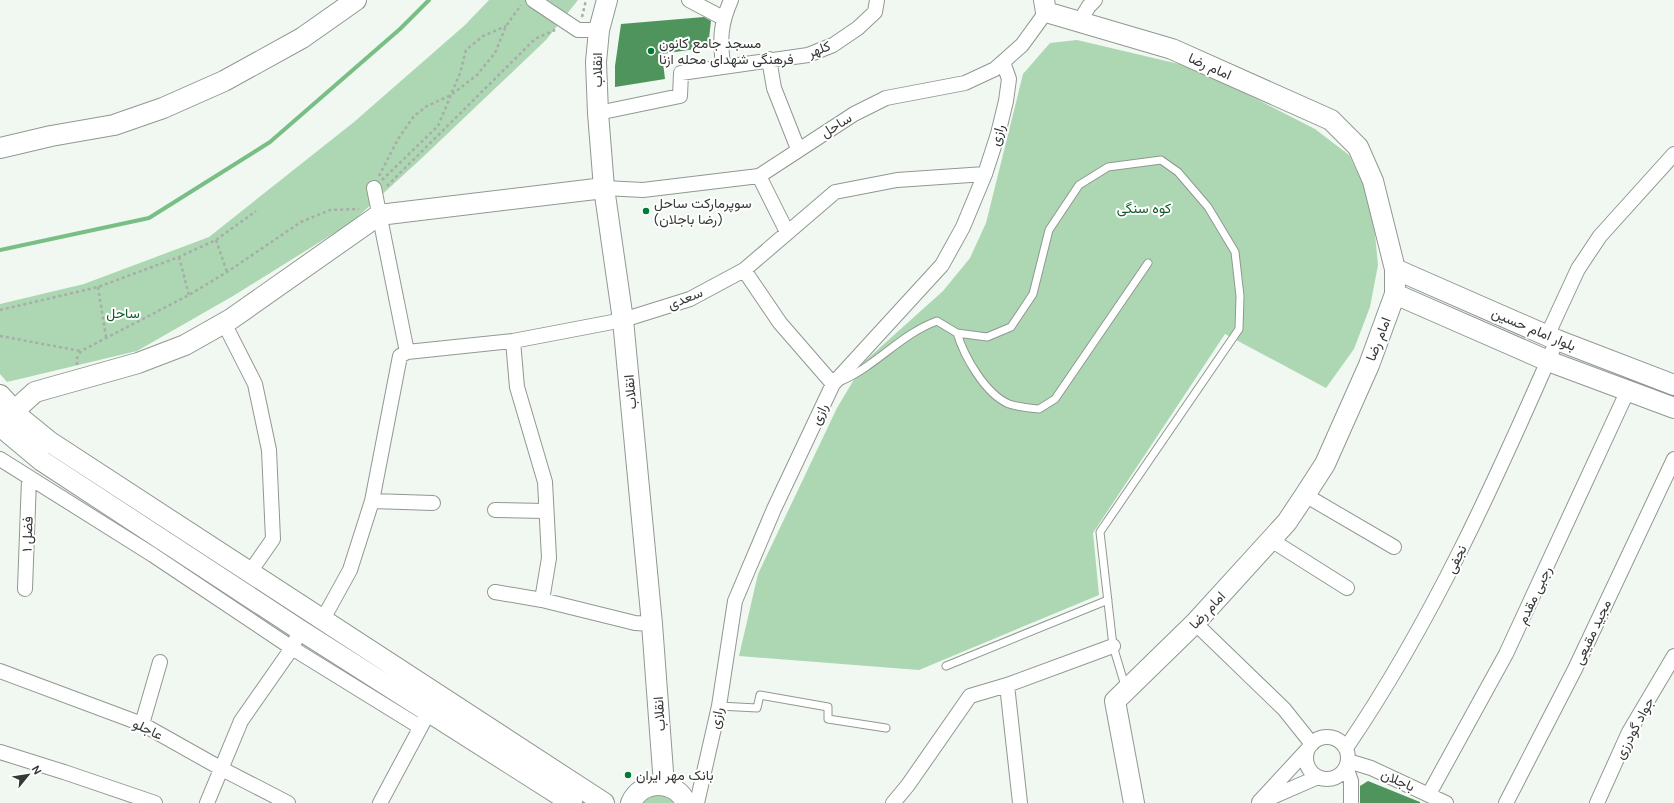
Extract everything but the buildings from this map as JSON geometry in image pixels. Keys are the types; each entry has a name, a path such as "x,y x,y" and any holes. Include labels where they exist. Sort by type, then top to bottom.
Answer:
{"street":[{"path":"0,148 51,136 114,125 163,108 224,81 302,38 356,0"},
{"path":"533,0 578,30 599,30"},
{"name":"انقلاب","path":"607,0 599,30 596,62 598,113 604,188 623,320 652,624 664,785"},
{"path":"689,0 723,18"},
{"path":"723,66 721,46 723,18 731,0"},
{"name":"کلهر","path":"598,113 680,96 681,73 769,59 808,55 833,45 858,28 875,12 877,0"},
{"path":"1079,22 1089,6 1095,0"},
{"name":"امام رضا","path":"1045,6 1079,22 1172,50 1331,120 1358,147 1374,181 1395,269 1395,294 1369,365 1325,464 1287,522 1195,623 1115,701 1134,803"},
{"name":"ساحل","path":"604,188 643,190 759,176 798,149 854,114 886,98 965,83 995,69 1022,45 1045,6"},
{"path":"769,59 774,88 798,149"},
{"name":"رازی","path":"697,803 719,706 735,601 774,509 833,384 942,265 963,227 986,174 1006,101 1009,79 1003,62"},
{"path":"0,134 51,136"},
{"name":"نجفی","path":"1346,759 1452,567 1548,361 1552,338 1578,269 1600,236 1674,154"},
{"name":"سعدی","path":"407,352 513,340 623,320 690,299 744,270 835,192 897,180 986,174"},
{"path":"759,176 787,232"},
{"path":"424,719 300,630 42,461 0,426 14,410 35,392 138,364 185,345 224,323 377,201 604,188"},
{"path":"207,803 241,721 292,648 300,630 317,616 350,570 372,501 400,356 407,352 377,201"},
{"name":"بلوار امام حسین","path":"1395,269 1552,338 1674,385"},
{"path":"744,270 780,323 833,384"},
{"name":"بلوار امام حسین","path":"1395,294 1548,361 1674,408"},
{"path":"224,323 255,384 269,450 272,539 250,572"},
{"path":"513,340 517,388 544,482 549,558 542,600"},
{"name":"رجبی مقدم","path":"1429,794 1506,654 1628,390"},
{"path":"0,395 14,410 50,442 604,803"},
{"path":"0,459 29,479 153,555 292,648 424,719 572,803"},
{"name":"مجید مقیعی","path":"1506,803 1575,669 1674,459"},
{"name":"فضل ۱","path":"25,589 29,479"},
{"path":"1304,495 1394,547"},
{"path":"372,501 432,503"},
{"path":"495,510 546,511"},
{"path":"1271,540 1347,588"},
{"path":"496,592 542,600 635,623 652,624"},
{"path":"1195,623 1284,709 1310,746 1306,762 1309,768 1318,777 1324,779 1337,776 1346,759"},
{"path":"893,803 908,785 970,696 1007,685 1113,646"},
{"name":"جواد گودرزی","path":"1597,803 1630,732 1674,656"},
{"path":"142,724 160,662"},
{"name":"عاجلو","path":"0,671 142,724 222,769 288,803"},
{"path":"1007,685 1020,803"},
{"path":"380,803 424,719"},
{"path":"1258,803 1310,746 1317,740 1330,737 1336,739 1346,759 1351,781 1351,803"},
{"path":"0,752 155,803"},
{"name":"باجلان","path":"1346,759 1371,768 1446,803"},
{"path":"1258,803 1318,777"},
{"path":"630,803 639,792 654,784 664,785 679,792 686,803"}],"lane":[{"path":"833,384 856,375 921,326 937,321 957,333 987,337 1011,327 1033,294 1049,230 1079,185 1108,167 1161,160 1178,172 1208,207 1235,252 1240,296 1239,329 1100,532 1113,646 1126,690"},
{"path":"957,333 962,348 989,390 1008,404 1039,409 1055,399 1148,263"},
{"path":"946,666 1108,600"},
{"path":"719,706 757,708 760,695 828,707 828,719 886,728"}],"path":[{"path":"377,201 398,139 414,116 426,106 451,95 477,76 495,53 506,26 524,0"},
{"path":"377,201 389,183 535,39 568,24"},
{"path":"78,380 77,358 81,351 190,295 301,222 330,210 360,209 377,201 438,126 451,95 466,50 483,36 506,26"},
{"path":"0,310 98,287 179,258 216,240 256,211"},
{"path":"216,240 227,272"},
{"path":"179,258 190,295"},
{"path":"98,287 106,337"},
{"path":"0,336 81,351"}],"green space":[{"name":"ساحل","path":"489,0 578,0 546,40 352,222 233,296 137,351 7,382 0,374 0,304 84,284 209,237 354,122 465,25"},
{"name":"کوه سنگی","path":"1077,40 1196,68 1315,129 1349,155 1365,189 1375,234 1378,265 1370,307 1354,349 1326,388 1225,334 1093,533 1099,595 919,670 739,656 758,574 837,408 865,361 943,291 970,258 986,223 1023,74 1050,43"},
{"path":"662,792 679,803 639,803 643,797"}],"waterway":[{"path":"0,250 149,218 270,142 400,29 429,0"}],"place":[{"name":"مسجد جامع کانون فرهنگی شهدای محله ازنا","path":"651,51"},
{"name":"سوپرمارکت ساحل (رضا باجلان)","path":"646,211"},
{"name":"بانک مهر ایران","path":"628,775"}]}
